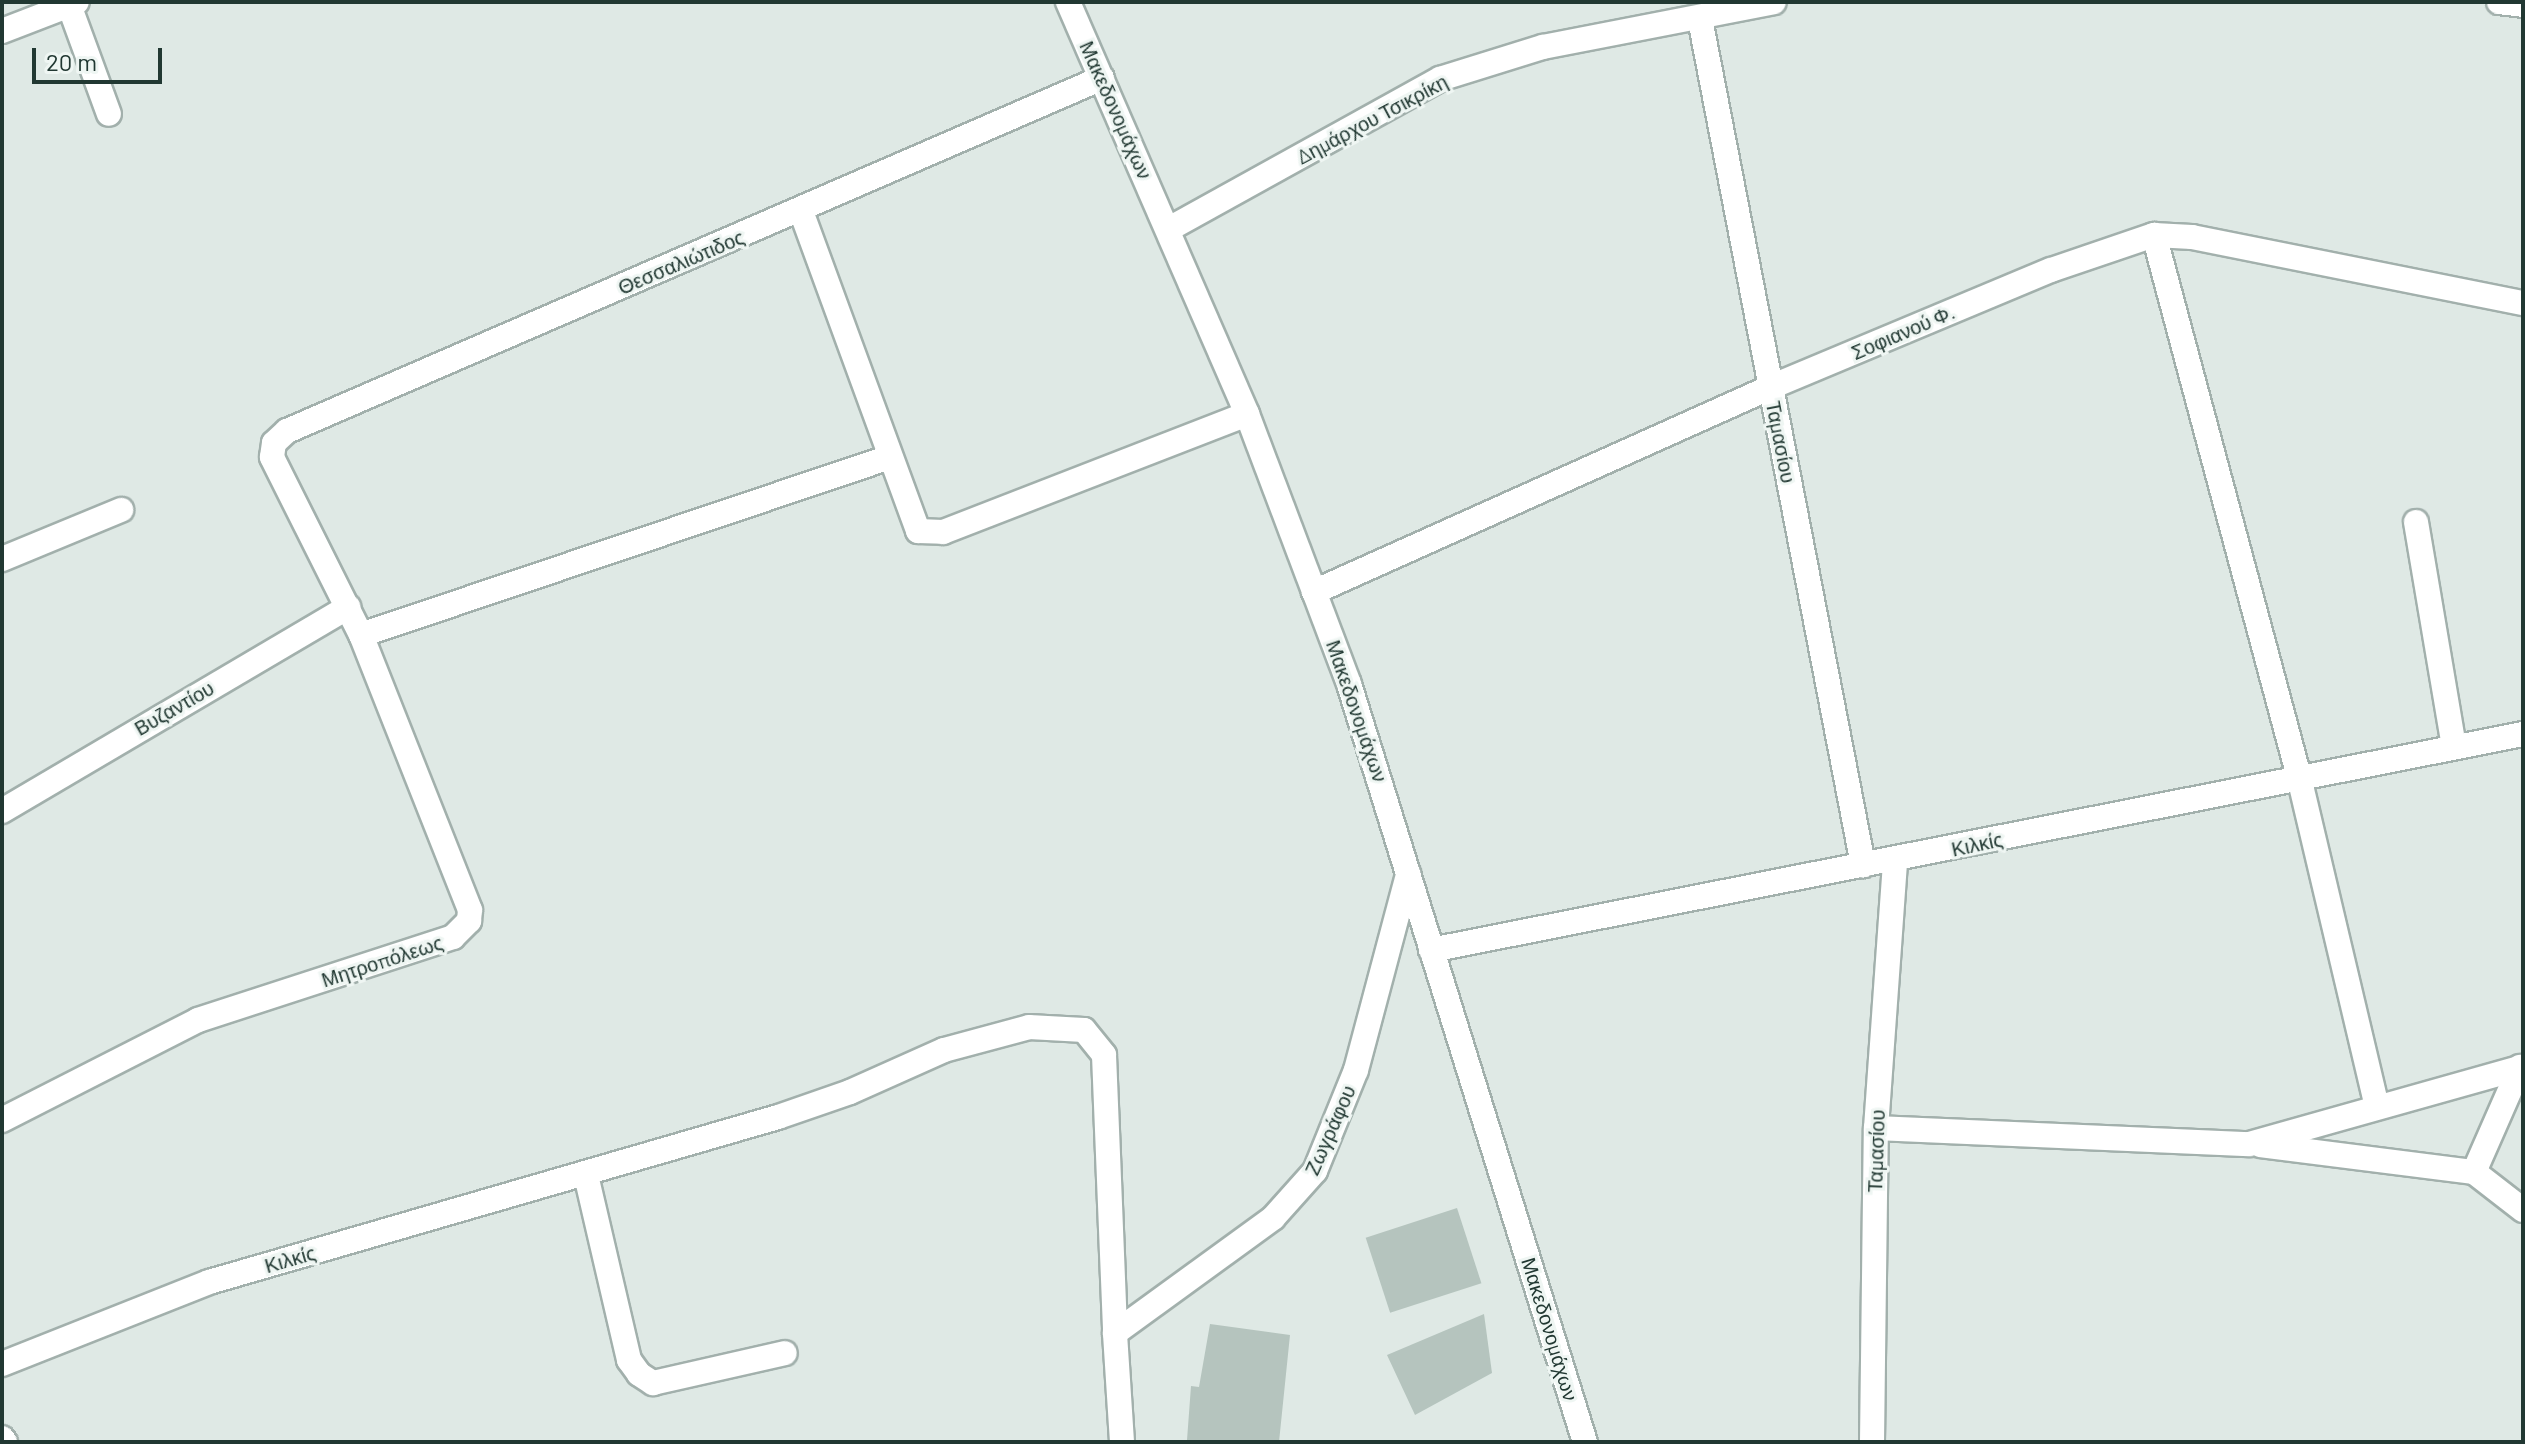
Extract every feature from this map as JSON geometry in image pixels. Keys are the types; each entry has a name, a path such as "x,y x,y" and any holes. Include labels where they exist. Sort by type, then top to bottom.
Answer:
{"street":[{"name":"Μακεδονομάχων","path":"1068,2 1247,414 1366,734 1585,1442"},
{"name":"Δημάρχου Τσικρίκη","path":"1169,229 1440,79 1543,47 1700,19 1774,2"},
{"path":"2499,2 2523,5"},
{"path":"2,31 71,3 109,114"},
{"name":"Ταμασίου","path":"1700,19 1863,865"},
{"name":"Θεσσαλιώτιδος","path":"272,457 274,443 287,431 801,211 1102,78"},
{"path":"801,211 918,531 943,532 1247,414"},
{"path":"2154,235 2299,777 2377,1107"},
{"name":"Σοφιανού Φ.","path":"1314,592 1771,387 2051,270 2154,235 2192,237 2523,303"},
{"name":"Μητροπόλεως","path":"2,1120 198,1020 464,931 470,910 361,635 272,457"},
{"path":"361,635 890,457"},
{"path":"2,559 121,510"},
{"path":"2416,522 2454,747"},
{"name":"Βυζαντίου","path":"2,811 348,607"},
{"name":"Κιλκίς","path":"1431,950 1895,861 2523,734"},
{"name":"Ταμασίου","path":"1872,1442 1876,1128 1895,861"},
{"name":"Ζωγράφου","path":"1115,1333 1273,1218 1315,1171 1356,1070 1408,874"},
{"name":"Κιλκίς","path":"2,1364 209,1282 586,1175 850,1092 982,1037 1029,1027 1084,1030 1094,1036 1104,1055 1115,1333"},
{"path":"2249,1144 2522,1067"},
{"path":"2474,1172 2522,1067"},
{"path":"1876,1128 2249,1144 2474,1172 2523,1210"},
{"path":"586,1175 629,1360 639,1374 653,1383 785,1353"},
{"path":"1115,1333 1122,1442"}],"building":[{"path":"1457,1208 1481,1283 1390,1313 1366,1238"},
{"path":"1484,1314 1492,1373 1415,1415 1387,1355"},
{"path":"1210,1324 1290,1335 1279,1442 1187,1440 1191,1386 1199,1387"}]}
